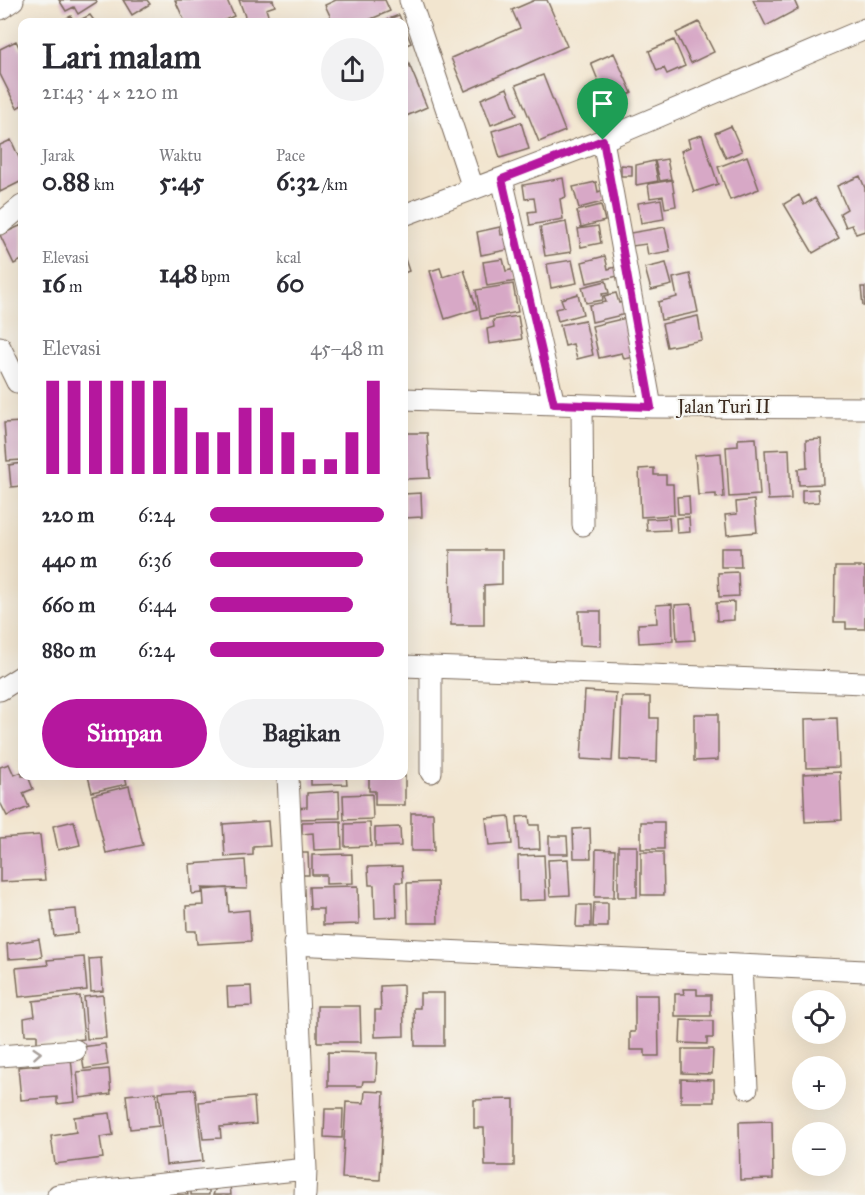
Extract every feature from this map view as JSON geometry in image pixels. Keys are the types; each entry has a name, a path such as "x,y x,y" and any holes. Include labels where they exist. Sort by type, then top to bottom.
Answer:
{"street":[{"path":"0,9 13,0"},
{"path":"410,0 473,188"},
{"path":"408,213 603,140 865,29"},
{"path":"603,140 651,407"},
{"path":"502,179 554,404"},
{"path":"0,224 18,209"},
{"path":"0,347 13,383"},
{"name":"Jalan Turi II","path":"408,399 651,407 865,408"},
{"path":"582,405 583,525"},
{"path":"408,666 865,683"},
{"path":"431,667 431,772"},
{"path":"0,690 18,679"},
{"path":"288,780 306,1169 304,1195"},
{"path":"294,944 865,971"},
{"path":"741,966 747,1088"},
{"path":"0,1056 75,1050"},
{"path":"58,1195 306,1169"}],"building":[{"path":"59,0 96,0 97,2 78,14 74,7 66,11"},
{"path":"123,0 147,0 150,4 132,15"},
{"path":"175,0 227,0 234,16 229,18 183,18"},
{"path":"239,0 273,0 275,6 266,9 269,18 246,18"},
{"path":"336,0 385,0 390,11 373,18 331,18 325,5"},
{"path":"535,0 547,0 567,46 465,91 451,58 520,28 512,10"},
{"path":"753,0 794,0 798,9 766,26"},
{"path":"699,22 714,52 691,63 676,33"},
{"path":"674,40 685,66 667,74 664,68 657,71 649,51"},
{"path":"16,41 18,45 17,108 0,74 0,49"},
{"path":"614,53 632,93 616,100 614,97 606,100 591,63"},
{"path":"408,62 427,107 408,115"},
{"path":"543,75 565,131 539,142 516,85"},
{"path":"507,88 517,115 491,125 481,99"},
{"path":"521,122 529,149 500,158 492,131"},
{"path":"731,126 742,151 726,158 715,133"},
{"path":"702,135 718,184 694,192 681,151 690,147 688,139"},
{"path":"11,140 18,155 18,183 0,192 0,145"},
{"path":"747,156 759,189 730,200 718,167"},
{"path":"667,159 671,179 660,181 655,161"},
{"path":"654,161 658,181 636,185 636,165"},
{"path":"621,165 632,166 632,176 621,176"},
{"path":"860,176 865,188 865,231 856,234 852,225 846,227 840,213 847,209 837,186"},
{"path":"563,178 566,197 560,199 563,219 530,225 528,212 536,211 534,198 525,199 523,185"},
{"path":"672,180 676,206 665,208 663,196 650,198 648,184"},
{"path":"596,182 598,192 603,190 606,201 579,208 573,187"},
{"path":"799,195 804,205 815,198 839,238 813,253 784,204"},
{"path":"661,199 664,219 641,223 638,203"},
{"path":"601,205 605,221 581,227 577,211"},
{"path":"566,222 571,252 545,256 540,227"},
{"path":"598,226 601,243 581,247 578,229"},
{"path":"18,227 18,262 14,264 0,235"},
{"path":"500,227 501,235 508,234 512,249 481,255 477,232"},
{"path":"665,227 670,251 648,255 646,244 632,246 630,233"},
{"path":"605,256 608,269 616,267 618,276 587,283 582,262"},
{"path":"503,259 506,271 515,269 517,281 487,286 483,262"},
{"path":"572,260 577,283 551,288 547,264"},
{"path":"666,263 672,285 651,290 645,268"},
{"path":"440,268 443,277 464,270 477,309 445,319 430,271"},
{"path":"690,274 698,312 661,320 658,302 677,297 673,278"},
{"path":"606,281 609,293 602,294 603,300 586,303 582,287"},
{"path":"513,284 518,312 481,319 476,290"},
{"path":"861,287 865,287 865,306 863,306"},
{"path":"616,293 619,303 623,302 626,314 592,322 589,305 606,302 604,296"},
{"path":"578,294 583,314 558,321 555,309 564,307 561,299"},
{"path":"518,316 522,339 489,344 487,329 494,327 493,320"},
{"path":"698,316 702,340 667,347 662,324"},
{"path":"626,318 635,357 624,359 622,353 599,358 592,326"},
{"path":"585,320 593,355 577,359 573,344 565,346 560,325"},
{"path":"18,422 18,460 7,461 4,423"},
{"path":"408,433 427,433 430,478 408,479"},
{"path":"756,438 760,495 729,497 726,447 738,446 738,439"},
{"path":"821,439 823,484 799,485 798,469 807,468 806,440"},
{"path":"789,449 791,499 768,500 765,450"},
{"path":"721,453 724,497 716,498 716,494 698,495 695,455"},
{"path":"18,464 18,486 11,487 9,465"},
{"path":"654,468 654,475 666,475 666,484 673,484 674,515 641,517 639,469"},
{"path":"818,489 819,502 802,503 802,490"},
{"path":"421,493 422,517 408,518 408,494"},
{"path":"689,496 690,514 678,514 677,497"},
{"path":"754,500 757,532 727,535 725,515 737,514 736,502"},
{"path":"689,517 690,532 677,533 676,518"},
{"path":"669,518 670,530 647,531 646,519"},
{"path":"721,548 740,548 741,567 721,567"},
{"path":"450,550 502,550 502,584 484,585 484,625 451,625"},
{"path":"835,567 865,567 865,629 846,629 846,622 834,622"},
{"path":"738,572 739,596 719,597 718,573"},
{"path":"734,602 734,620 717,621 716,603"},
{"path":"672,604 673,641 639,643 638,624 657,623 656,605"},
{"path":"692,604 695,640 677,641 675,605"},
{"path":"579,611 601,611 601,646 580,645"},
{"path":"585,691 616,693 612,761 581,759"},
{"path":"622,697 650,697 650,718 658,718 657,762 620,760"},
{"path":"694,714 718,714 718,760 694,761"},
{"path":"837,718 839,767 806,768 805,719"},
{"path":"9,764 14,775 18,774 18,780 30,780 33,789 23,793 29,807 7,816 0,802 0,767"},
{"path":"840,772 842,820 805,822 803,774"},
{"path":"89,780 126,780 127,784 92,792"},
{"path":"311,780 346,780 347,784 311,785"},
{"path":"369,780 405,780 405,805 375,805 375,791 369,791"},
{"path":"129,786 143,845 106,853 92,795"},
{"path":"339,791 340,818 297,819 297,808 307,807 307,793"},
{"path":"372,794 373,819 344,820 343,795"},
{"path":"411,813 433,813 434,851 411,851"},
{"path":"509,816 512,844 489,846 486,818"},
{"path":"529,816 530,825 539,825 540,849 519,850 517,817"},
{"path":"74,821 80,845 58,850 53,826"},
{"path":"268,821 270,846 253,847 253,855 225,857 223,824"},
{"path":"341,821 342,849 314,850 313,833 302,834 302,822"},
{"path":"641,822 664,822 664,849 641,849"},
{"path":"370,823 371,846 345,847 345,824"},
{"path":"400,827 401,846 375,847 375,828"},
{"path":"590,828 591,858 574,858 573,829"},
{"path":"40,835 45,880 0,882 0,838"},
{"path":"549,836 567,836 568,854 549,854"},
{"path":"618,846 637,846 637,897 618,897"},
{"path":"596,849 615,850 614,897 595,897"},
{"path":"641,852 663,852 664,895 641,895"},
{"path":"296,853 308,853 309,875 297,875"},
{"path":"352,854 353,883 326,884 326,875 312,875 312,855"},
{"path":"544,855 546,900 519,901 518,856"},
{"path":"568,859 570,895 550,896 548,860"},
{"path":"245,860 247,889 202,888 202,893 192,894 190,864"},
{"path":"402,866 403,882 396,882 397,917 375,918 374,885 369,885 368,867"},
{"path":"437,882 438,923 408,923 407,883"},
{"path":"358,886 359,924 323,925 323,909 310,909 309,887"},
{"path":"227,888 229,912 249,910 251,941 197,944 196,931 187,931 186,906 204,905 203,890"},
{"path":"594,903 608,903 608,927 593,927"},
{"path":"577,905 591,905 591,927 576,927"},
{"path":"76,909 78,933 54,936 51,911"},
{"path":"39,939 42,957 8,959 7,944"},
{"path":"84,957 87,990 19,997 16,968 48,965 47,960"},
{"path":"101,958 103,991 91,992 89,959"},
{"path":"403,985 404,1036 375,1037 375,1010 381,1010 380,986"},
{"path":"251,986 252,1006 228,1007 227,987"},
{"path":"683,989 697,989 697,995 711,995 711,1016 675,1016 675,994 684,994"},
{"path":"420,993 444,993 444,1046 415,1046 414,1008 420,1008"},
{"path":"103,995 106,1038 87,1039 84,997"},
{"path":"635,995 658,995 659,1056 645,1056 645,1050 630,1050 630,1032 635,1032"},
{"path":"80,996 84,1039 37,1044 37,1035 25,1035 24,1018 35,1016 33,1001"},
{"path":"317,1006 360,1006 361,1042 317,1042"},
{"path":"681,1020 713,1021 713,1038 707,1038 707,1044 680,1043"},
{"path":"105,1044 108,1065 84,1069 81,1047"},
{"path":"682,1049 713,1049 712,1074 682,1073"},
{"path":"328,1052 377,1053 376,1081 363,1081 362,1086 328,1086"},
{"path":"71,1057 75,1102 57,1104 57,1097 21,1100 18,1067 39,1065 38,1060"},
{"path":"109,1069 111,1094 80,1098 77,1072"},
{"path":"681,1079 714,1080 714,1102 681,1102"},
{"path":"195,1089 203,1161 166,1165 159,1092"},
{"path":"365,1091 384,1092 380,1180 342,1178 346,1102 364,1103"},
{"path":"156,1092 159,1126 130,1129 126,1095"},
{"path":"254,1097 256,1124 220,1127 221,1138 203,1139 199,1102"},
{"path":"514,1099 514,1166 485,1166 484,1128 474,1128 474,1100"},
{"path":"325,1109 343,1109 342,1138 324,1137"},
{"path":"110,1113 113,1135 100,1137 103,1158 55,1164 51,1136 76,1132 74,1117"},
{"path":"772,1121 773,1179 740,1180 739,1122"},
{"path":"230,1184 231,1195 213,1195 217,1185"},
{"path":"209,1189 209,1195 191,1195 191,1191"},
{"path":"187,1190 188,1195 158,1195"}],"route":[{"path":"603,140 651,407 554,404 502,179 603,140"}]}
